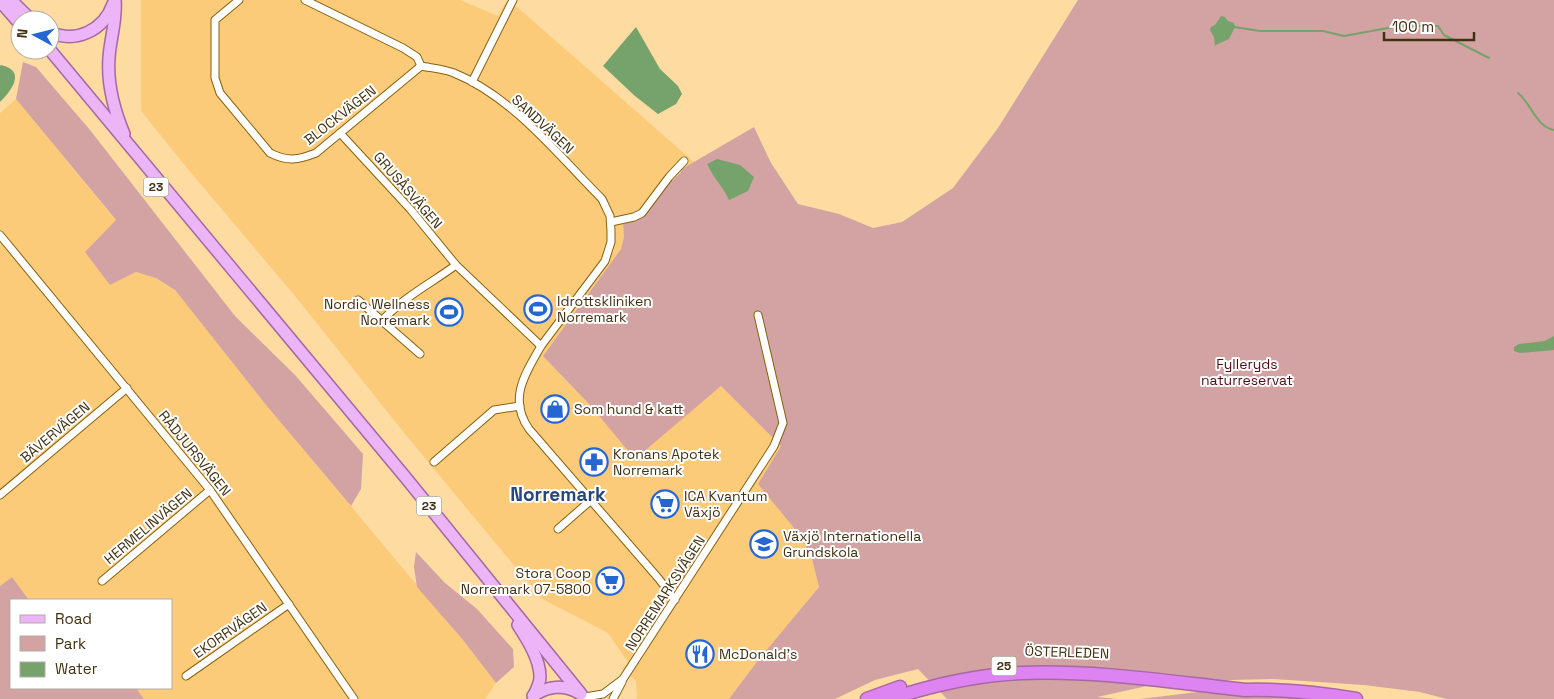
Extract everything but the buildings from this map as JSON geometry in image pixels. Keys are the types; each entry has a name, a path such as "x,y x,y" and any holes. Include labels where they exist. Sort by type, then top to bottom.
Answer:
{"highway":[{"name":"ÖSTERLEDEN","path":"867,699 947,674 1019,665 1099,666 1145,674 1246,683 1269,689 1356,699"},
{"name":"ÖSTERLEDEN","path":"890,699 957,681 1020,673 1087,674 1245,690 1269,689"}],"main road":[{"path":"60,34 73,37 89,32 103,22 114,0"},
{"path":"114,0 116,12 109,58 109,81 114,106 127,142"},
{"path":"4,1 14,10"},
{"path":"4,1 17,10"},
{"name":"23","path":"50,60 514,620 530,645 539,668 540,682 532,697"},
{"name":"23","path":"58,60 406,478 584,697"},
{"name":"23","path":"532,697 547,689 561,687 584,697"}],"street":[{"name":"BLOCKVÄGEN","path":"239,0 215,20 214,78 220,92 270,153 281,159 301,159 316,153 421,66"},
{"path":"306,0 403,48 417,57 421,66"},
{"path":"472,82 513,0"},
{"name":"SANDVÄGEN","path":"421,66 452,72 472,82 514,111 602,199 611,222"},
{"name":"GRUSÅSVÄGEN","path":"340,132 411,210 456,265 541,346"},
{"path":"675,600 528,428 522,418 520,392 523,380 541,346 604,261 611,242 611,222 634,217 642,213 669,177 684,161"},
{"name":"RÅDJURSVÄGEN","path":"0,236 210,490 354,699"},
{"path":"381,322 403,300 456,265"},
{"path":"358,300 420,354"},
{"name":"NORREMARKSVÄGEN","path":"584,697 603,694 623,679 774,446 783,423 758,315"},
{"name":"BÄVERVÄGEN","path":"0,495 127,388"},
{"path":"434,462 494,410 520,406"},
{"name":"HERMELINVÄGEN","path":"102,581 210,490"},
{"path":"558,529 590,501"},
{"name":"EKORRVÄGEN","path":"186,676 289,604"},
{"path":"613,699 623,679"}],"shaded area":[{"path":"141,0 460,0 498,16 506,2 517,7 694,162 681,172 639,219 623,224 624,237 621,249 543,356 590,405 700,403 721,386 781,446 778,509 798,533 811,555 819,587 759,659 729,699 637,699 636,681 622,669 628,662 608,633 542,599 405,434 295,296 141,111"},
{"path":"16,99 116,221 110,285 136,272 156,278 175,290 266,405 463,640 496,683 485,699 144,699 137,689 172,689 172,599 28,599 12,577 0,586 0,113"}],"green space":[{"name":"Fylleryds naturreservat","path":"1078,0 1554,0 1554,699 1447,699 1420,692 1364,685 1274,679 1188,681 1147,686 1097,697 1118,699 947,699 918,669 875,680 835,699 729,699 759,659 819,587 811,555 798,533 758,484 781,446 721,386 635,459 590,405 543,356 621,249 624,237 623,224 639,219 682,169 754,127 771,163 798,204 839,214 873,228 902,222 953,188 998,128"},
{"path":"23,62 36,67 90,130 235,316 295,375 363,454 361,489 351,506 266,405 175,290 156,278 136,272 110,285 85,252 116,220 16,99"},
{"path":"416,552 445,583 477,609 513,649 514,667 496,683 463,640 417,587 414,567"},
{"path":"12,577 28,599 10,599 10,689 137,689 144,699 0,699 0,586"},
{"path":"1206,691 1318,699 1140,699"}],"water":[{"path":"1221,16 1234,23 1235,27 1229,39 1215,46 1214,37 1210,30"},
{"path":"636,27 660,69 678,86 682,94 676,104 658,114 635,96 603,66"},
{"path":"0,66 9,68 15,76 12,87 0,102"},
{"path":"717,159 740,165 754,177 748,191 729,200 707,164"},
{"path":"1554,336 1554,350 1520,353 1514,351 1514,347 1519,344 1545,341"}],"waterway":[{"path":"1235,27 1260,31 1323,31 1344,36 1399,26 1438,26 1444,35 1489,58"},
{"path":"1518,93 1523,97 1538,120 1554,130"}],"place":[{"name":"Idrottskliniken Norremark","path":"538,309"},
{"name":"Nordic Wellness Norremark","path":"449,312"},
{"name":"Som hund & katt","path":"555,409"},
{"name":"Kronans Apotek Norremark","path":"594,462"},
{"name":"ICA Kvantum Växjö","path":"665,504"},
{"name":"Växjö Internationella Grundskola","path":"764,544"},
{"name":"Stora Coop Norremark 07-5800","path":"610,581"},
{"name":"McDonald's","path":"700,654"}],"district":[{"name":"Norremark","path":"558,494"}]}
